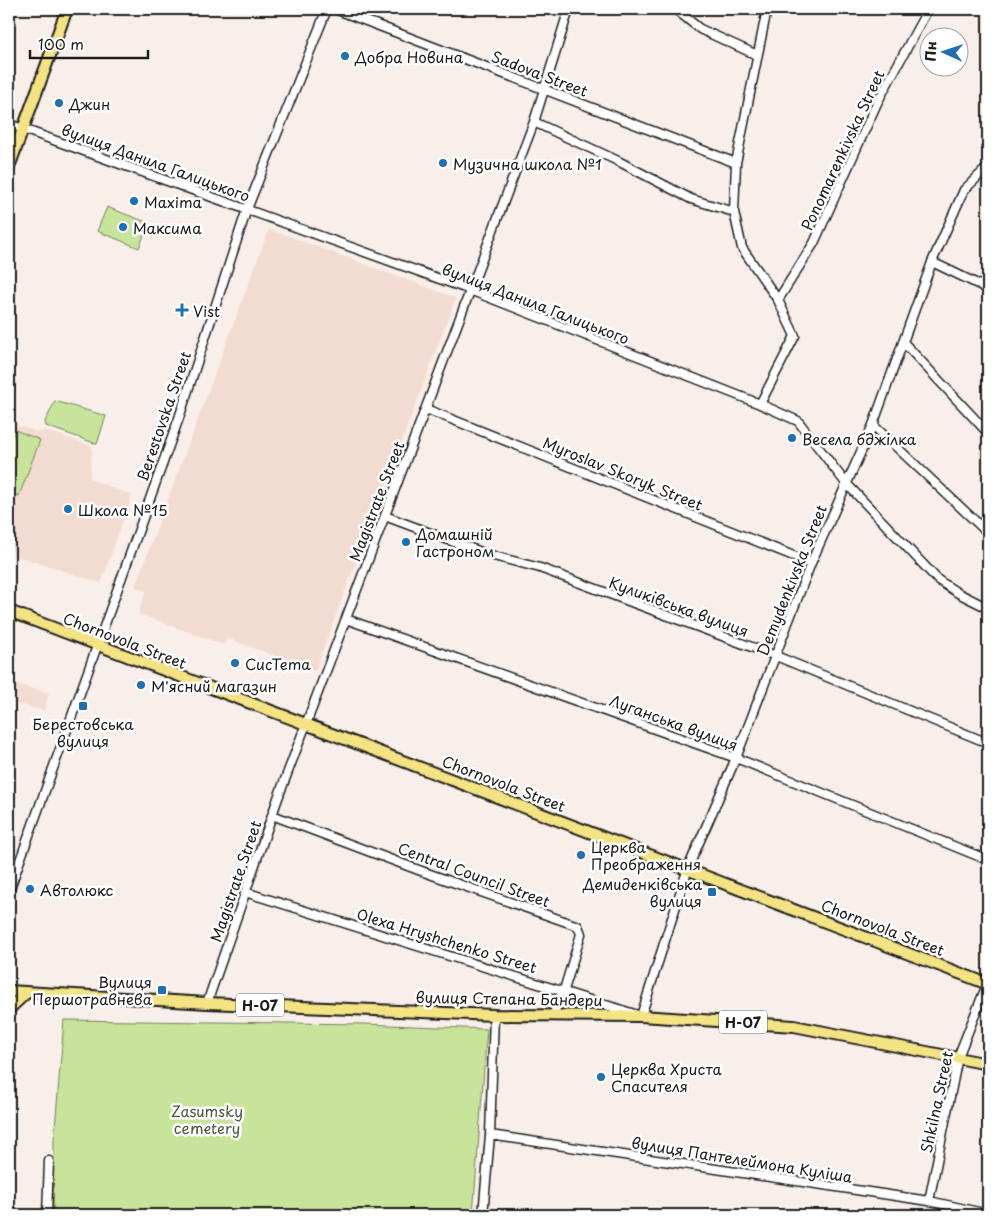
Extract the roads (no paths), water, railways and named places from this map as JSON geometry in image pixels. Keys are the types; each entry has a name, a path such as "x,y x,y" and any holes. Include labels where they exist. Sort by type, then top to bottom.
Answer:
{"main road":[{"path":"9,167 66,9"},
{"name":"Chornovola Street","path":"9,611 988,983"},
{"name":"вулиця Степана Бандери","path":"9,991 207,1003 494,1015 641,1016 794,1026 988,1064"},
{"path":"9,1009 26,993"}],"street":[{"name":"Berestovska Street","path":"9,891 179,418 247,209 326,9"},
{"name":"Sadova Street","path":"335,9 736,163"},
{"name":"Magistrate Street","path":"207,1003 272,815 534,122 569,9"},
{"path":"675,9 700,29 758,55"},
{"path":"760,404 795,336 778,300 742,248 734,212 736,163 767,9"},
{"name":"Ponomarenkivska Street","path":"778,300 814,243 877,103 928,9"},
{"path":"534,122 618,161 691,199 734,212"},
{"name":"вулиця Данила Галицького","path":"9,124 469,290 760,404 798,421 846,482 938,580 958,593 988,607"},
{"name":"Demydenkivska Street","path":"641,1016 688,868 736,758 811,563 872,425 932,262 964,190 988,167"},
{"path":"932,262 988,289"},
{"path":"904,342 988,433"},
{"name":"Myroslav Skoryk Street","path":"426,409 811,563"},
{"path":"872,425 988,533"},
{"name":"Куликівська вулиця","path":"385,516 486,554 540,568 776,656 988,743"},
{"name":"Луганська вулиця","path":"346,619 736,758 988,860"},
{"name":"Central Council Street","path":"272,815 424,872 578,926 581,934 564,990 553,1015"},
{"name":"Olexa Hryshchenko Street","path":"245,892 564,990 641,1016"},
{"name":"Shkilna Street","path":"929,1201 958,1057 988,983"},
{"path":"483,1215 490,1135 494,1015"},
{"name":"вулиця Пантелеймона Куліша","path":"490,1135 929,1201 988,1214"},
{"path":"47,1215 49,1161"}],"place":[{"name":"Добра Новина","path":"345,56"},
{"name":"Джин","path":"59,103"},
{"name":"Музична школа №1","path":"443,163"},
{"name":"Maxima","path":"134,201"},
{"name":"Максима","path":"123,227"},
{"name":"Vist","path":"182,310"},
{"name":"Весела бджілка","path":"792,438"},
{"name":"Школа №15","path":"68,509"},
{"name":"Домашній Гастроном","path":"406,542"},
{"name":"CucTema","path":"235,663"},
{"name":"М'ясний магазин","path":"141,685"},
{"name":"Берестовська вулиця","path":"83,706"},
{"name":"Церква Преображення","path":"581,855"},
{"name":"Автолюкс","path":"30,889"},
{"name":"Демиденківська вулиця","path":"712,892"},
{"name":"Вулиця Першотравнева","path":"162,990"},
{"name":"Церква Христа Спасителя","path":"601,1077"}],"park label":[{"name":"Zasumsky cemetery","path":"207,1118"}]}
